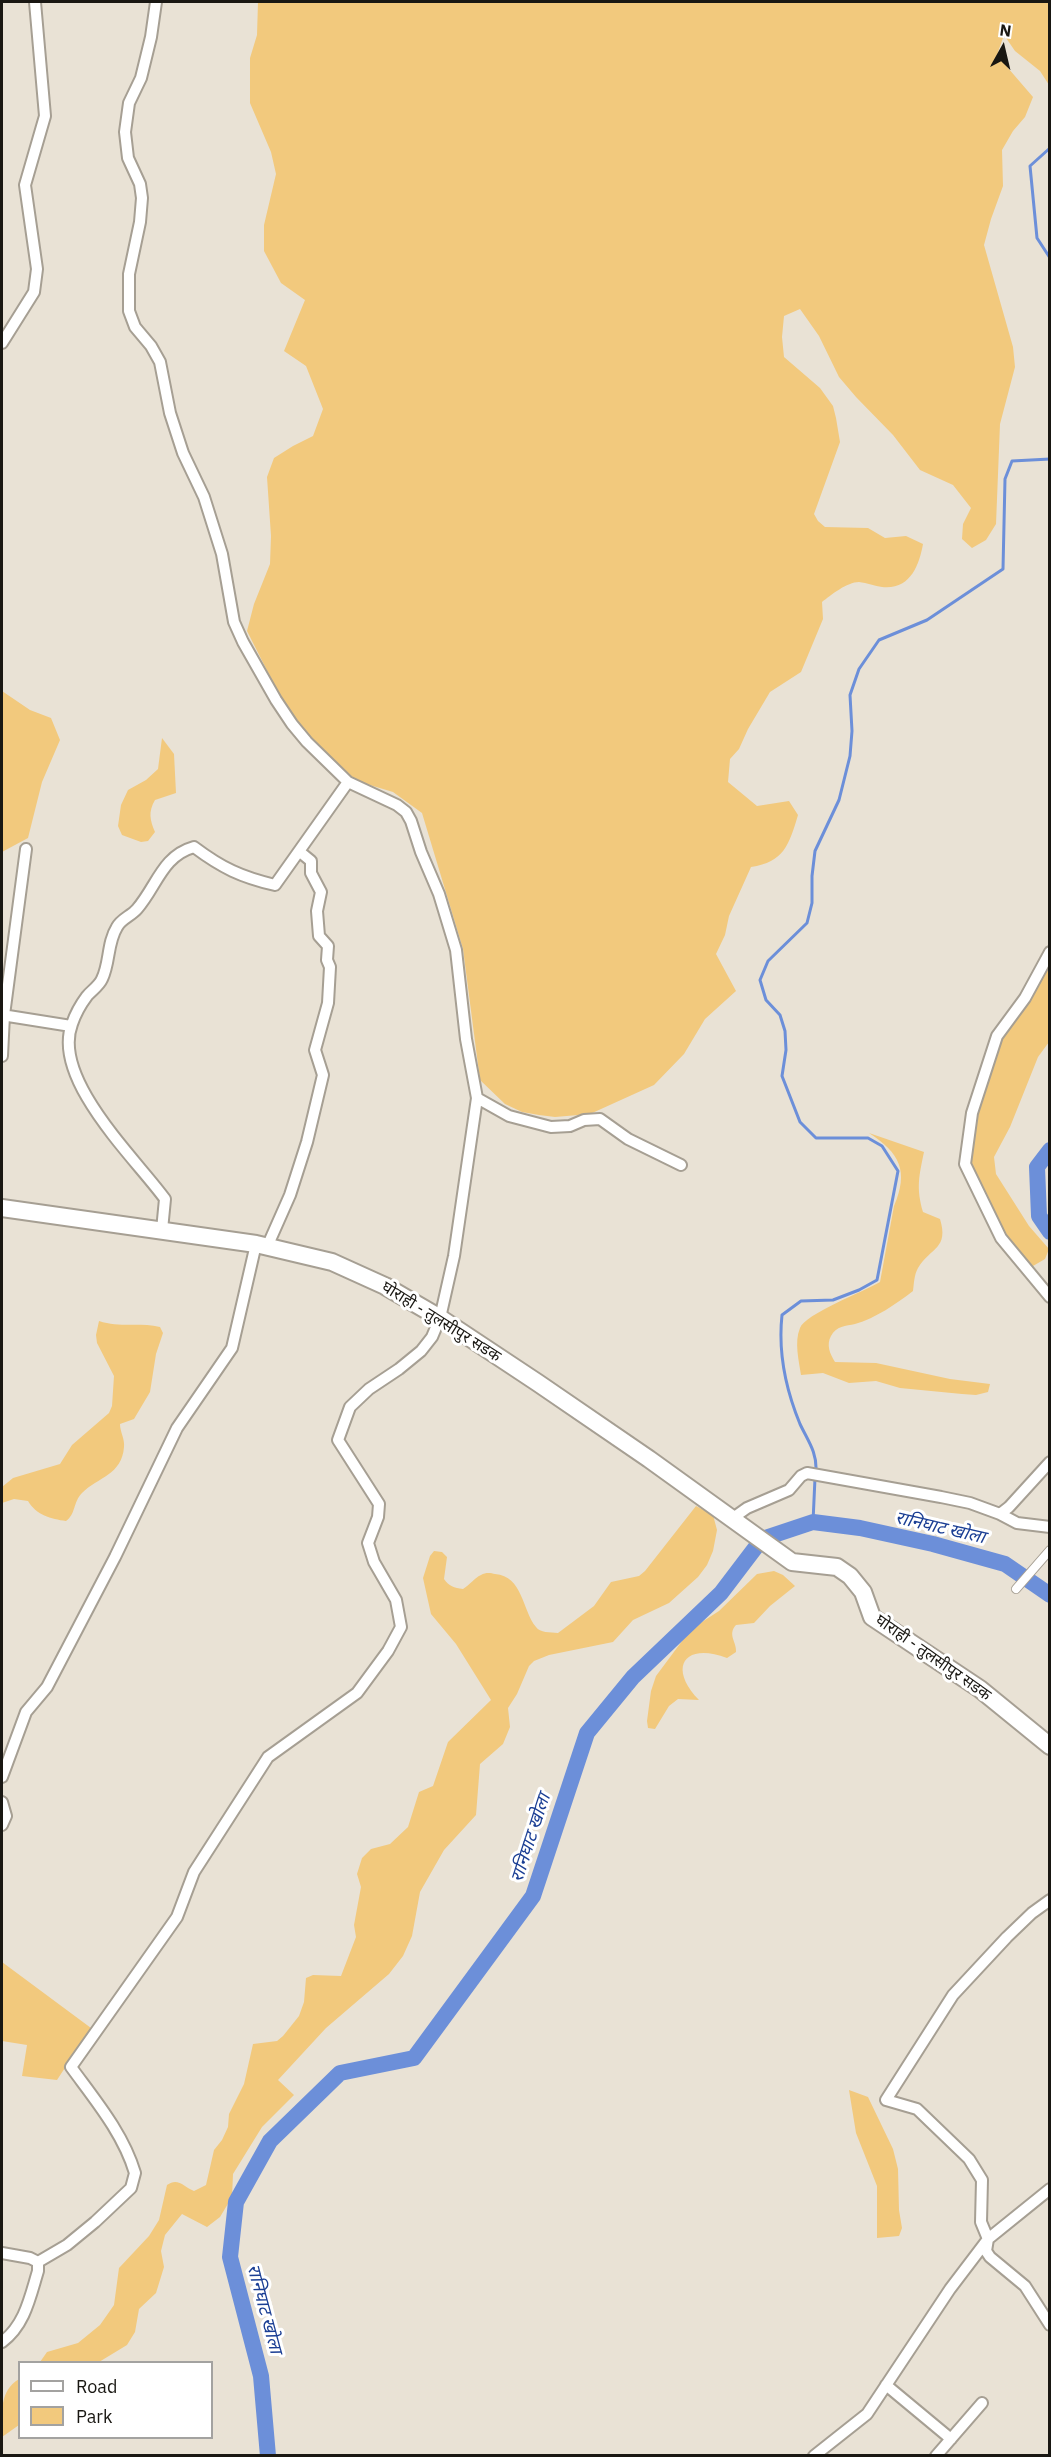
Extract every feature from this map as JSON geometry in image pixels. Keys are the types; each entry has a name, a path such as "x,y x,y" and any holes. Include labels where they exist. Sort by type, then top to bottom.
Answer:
{"main road":[{"name":"घोराही - तुलसीपुर सडक","path":"2,1208 261,1245 349,1269 440,1318 732,1518 792,1562 837,1566 850,1576 864,1592 872,1617 980,1689 1050,1746"}],"street":[{"path":"2,343 34,292 37,269 26,185 45,116 35,2"},
{"path":"2,2342 14,2333 21,2322 38,2262 67,2245 95,2222 131,2187 135,2173 114,2128 70,2067 177,1917 194,1872 268,1757 357,1693 388,1651 401,1627 396,1600 374,1562 368,1543 378,1516 379,1504 338,1440 350,1407 369,1389 421,1351 432,1337 440,1318 454,1256 477,1098 466,1039 456,950 440,894 421,852 411,820 406,812 397,805 348,782 292,724 243,642 234,622 222,554 204,497 180,443 170,413 160,362 152,346 135,327 129,311 129,274 140,222 142,198 140,184 128,158 125,132 129,104 141,78 151,37 156,2"},
{"path":"162,1230 165,1199 110,1134 85,1095 71,1058 71,1026 86,998 102,980 110,943 118,925 136,910 163,868 178,852 194,847 214,862 243,877 275,885 348,782"},
{"path":"2,1056 3,1015 26,849"},
{"path":"2,1777 26,1712 47,1686 115,1557 177,1428 232,1348 261,1245 290,1195 307,1142 323,1075 315,1050 328,1003 330,967 327,960 328,946 319,936 317,911 321,891 311,873 311,861 300,852"},
{"path":"1050,952 1025,998 997,1036 972,1113 965,1164 1001,1238 1050,1297"},
{"path":"3,1015 71,1026"},
{"path":"477,1098 508,1116 551,1127 570,1126 584,1120 600,1119 628,1139 681,1165"},
{"path":"1000,1514 1050,1462"},
{"path":"732,1518 747,1508 789,1490 801,1476 807,1473 970,1503 1017,1523 1049,1528"},
{"path":"1016,1588 1050,1550"},
{"path":"2,1802 6,1816 2,1825"},
{"path":"1050,1900 1015,1929 953,1995 886,2100 917,2109 969,2159 982,2180 981,2222 987,2239 986,2251 1025,2286 1050,2325"},
{"path":"813,2456 867,2414 950,2289 987,2239 1050,2189"},
{"path":"2,2253 30,2258 38,2262"},
{"path":"886,2385 951,2439"},
{"path":"936,2456 982,2403"}],"green space":[{"path":"258,2 1049,2 1049,85 1040,71 1015,51 1004,35 998,52 1008,68 1033,97 1025,117 1013,131 1002,150 1003,186 984,245 1013,347 1015,367 1000,424 996,524 986,540 972,548 962,539 963,524 971,508 953,485 920,470 893,435 856,397 839,377 819,336 800,309 784,316 782,337 784,357 820,388 833,406 840,442 814,514 818,521 825,527 868,528 885,538 906,536 923,544 916,568 912,575 900,585 882,587 862,582 849,584 822,602 823,619 801,672 770,692 739,749 730,759 728,782 757,806 789,801 798,815 792,835 784,850 771,861 751,867 729,916 725,935 716,954 736,991 705,1019 684,1054 654,1085 590,1114 555,1117 522,1112 505,1104 480,1080 463,949 422,813 393,792 353,780 325,755 285,706 247,631 254,604 270,564 271,536 267,477 274,458 313,436 323,409 306,366 284,351 305,300 281,283 264,251 264,225 276,174 271,152 250,103 250,58 257,35"},
{"path":"2,691 30,710 51,718 60,740 42,782 28,838 2,852"},
{"path":"162,738 174,754 176,793 155,800 150,816 155,832 148,841 141,842 122,835 118,826 121,805 128,790 146,780 158,769"},
{"path":"1049,963 1049,1042 1038,1057 1010,1127 994,1157 996,1174 1029,1226 1049,1249 1045,1259 1033,1266 1027,1264 1008,1239 970,1162 972,1134 1002,1036 1031,999"},
{"path":"869,1133 924,1152 919,1182 921,1204 923,1212 940,1219 942,1236 937,1247 918,1268 913,1291 878,1314 836,1330 829,1343 832,1356 835,1362 876,1363 950,1379 990,1384 988,1392 976,1395 962,1394 900,1388 876,1381 849,1383 823,1373 801,1375 797,1339 804,1322 880,1282 894,1206 899,1194 901,1173 899,1164 888,1148"},
{"path":"99,1321 160,1327 163,1333 156,1354 150,1392 134,1419 120,1424 124,1444 119,1464 82,1493 66,1521 44,1516 28,1501 14,1499 2,1503 2,1487 13,1478 60,1464 72,1445 109,1413 112,1406 114,1376 97,1343"},
{"path":"696,1506 713,1515 717,1530 713,1551 707,1565 698,1577 669,1603 633,1620 613,1642 549,1655 534,1661 529,1666 508,1708 510,1727 503,1744 480,1764 476,1815 444,1850 420,1892 412,1936 403,1956 389,1974 326,2028 278,2080 294,2095 262,2127 233,2174 232,2197 220,2217 207,2227 182,2214 165,2235 161,2251 164,2267 156,2293 139,2309 135,2332 127,2345 101,2361 41,2361 47,2352 78,2343 100,2325 114,2305 119,2268 149,2236 159,2220 167,2185 178,2182 194,2191 206,2185 214,2150 228,2127 229,2114 244,2084 253,2044 277,2041 283,2036 299,2016 304,2002 306,1978 313,1975 341,1976 356,1937 354,1925 361,1887 357,1874 362,1858 371,1849 390,1844 408,1827 419,1792 433,1786 448,1742 491,1700 456,1644 431,1614 423,1578 430,1556 434,1551 442,1552 447,1557 444,1579 457,1588 463,1589 485,1573 504,1576 517,1587 531,1620 538,1629 558,1633 594,1606 611,1582 639,1576"},
{"path":"774,1571 783,1575 795,1586 770,1606 754,1623 736,1625 732,1635 736,1652 727,1658 700,1653 685,1661 684,1677 689,1688 699,1700 678,1699 669,1706 655,1729 648,1728 651,1691 656,1676 691,1629 719,1611 757,1574"},
{"path":"2,1962 91,2028 57,2080 22,2076 27,2045 2,2041"},
{"path":"849,2090 868,2097 893,2149 898,2169 902,2228 899,2236 877,2238 877,2186 856,2133"},
{"path":"18,2380 18,2426 2,2437 3,2403 8,2389"}],"waterway":[{"path":"1050,148 1030,166 1037,238 1050,258"},
{"path":"816,1471 813,1452 800,1424 787,1384 782,1357 782,1315 801,1301 833,1300 877,1280 898,1171 882,1146 868,1138 816,1138 800,1122 782,1076 786,1050 785,1031 780,1015 766,1000 760,980 768,961 807,923 812,903 815,851 839,800 850,756 852,731 850,695 859,669 879,640 927,620 1003,569 1005,479 1012,461 1050,459"},
{"name":"रानिघाट खोला","path":"1050,1150 1037,1167 1039,1216 1050,1232"},
{"path":"813,1522 815,1478"},
{"name":"रानिघाट खोला","path":"268,2456 261,2376 230,2257 236,2202 270,2141 340,2073 414,2058 533,1896 587,1733 633,1677 721,1593 762,1539 813,1522 860,1528 933,1544 1005,1564 1050,1595"}]}
